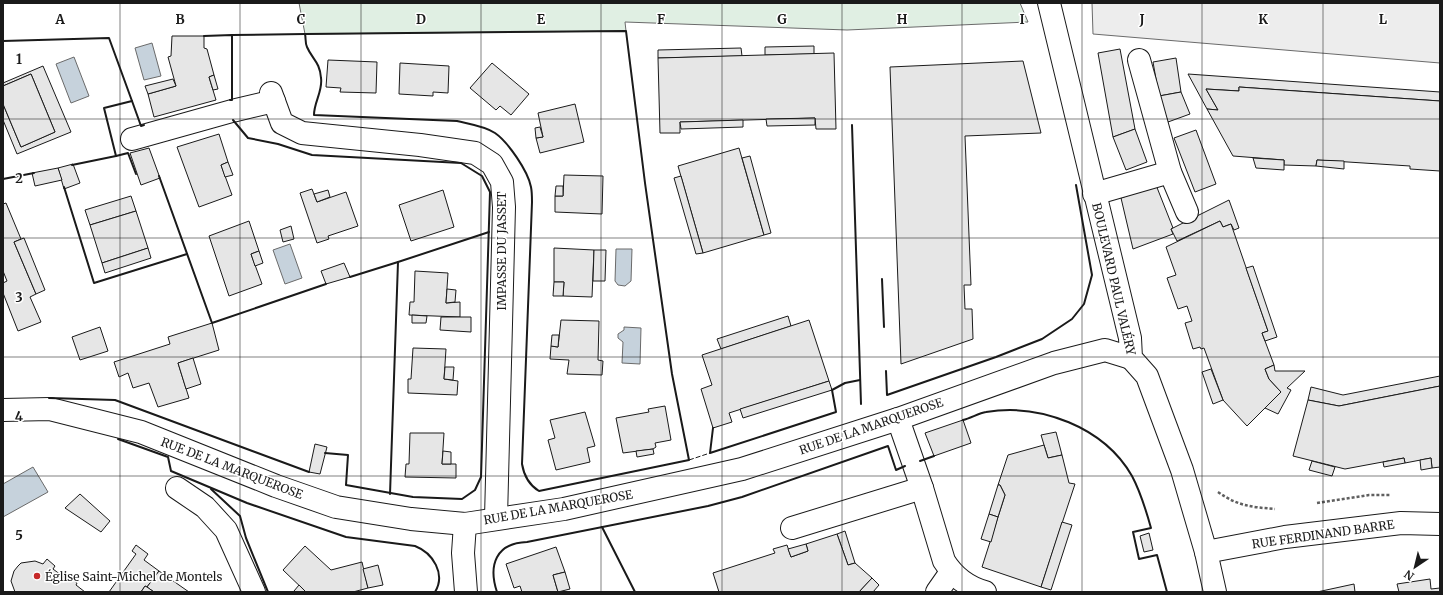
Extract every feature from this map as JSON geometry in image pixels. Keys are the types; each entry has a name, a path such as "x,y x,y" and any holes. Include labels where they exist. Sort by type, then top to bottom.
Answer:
{"street":[{"name":"BOULEVARD PAUL VALÉRY","path":"1049,3 1065,62 1094,194 1130,338 1131,358 1147,376 1182,470 1206,552 1215,592"},
{"path":"1139,60 1170,172 1187,212"},
{"name":"IMPASSE DU JASSET","path":"132,140 232,111 273,97 282,123 302,133 420,145 475,153 492,164 502,182 504,207 496,518"},
{"path":"1094,194 1170,172"},
{"name":"RUE DE LA MARQUEROSE","path":"3,410 50,409 141,432 276,486 336,506 411,520 465,524 496,518 564,509 690,482 742,469 898,418 1054,363 1105,350 1131,358"},
{"path":"898,418 922,488 944,561 951,572 974,589 985,592"},
{"path":"177,488 205,507 226,530 254,592"},
{"path":"792,528 922,488"},
{"path":"465,524 463,554 466,592"},
{"name":"RUE FERDINAND BARRE","path":"1206,552 1285,537 1393,524 1440,524"},
{"path":"937,592 951,572"}],"path":[{"path":"1213,489 1232,502 1253,507 1279,510"},
{"path":"1316,504 1369,495 1397,495"}],"green space":[{"path":"299,3 1020,3 1028,22 847,30 625,22 626,31 305,34"}],"shaded area":[{"path":"1092,3 1440,3 1440,63 1093,34"},
{"path":"152,43 161,76 144,80 135,48"},
{"path":"74,57 89,96 71,103 56,64"},
{"path":"290,244 302,278 285,284 273,250"},
{"path":"616,249 632,249 631,281 625,286 618,285 615,281"},
{"path":"624,327 641,328 640,364 622,363 623,342 618,338 618,334 624,330"},
{"path":"33,467 48,492 3,517 3,484"}],"building":[{"path":"172,36 204,36 204,48 207,49 214,75 209,77 216,100 154,117 148,94 176,86 168,57 171,56"},
{"path":"814,46 814,54 765,55 765,47"},
{"path":"741,48 742,56 658,58 658,50"},
{"path":"1120,49 1135,129 1113,137 1098,53"},
{"path":"834,53 836,129 816,129 815,118 680,122 680,133 660,133 658,58"},
{"path":"1176,58 1181,92 1159,96 1153,62"},
{"path":"328,60 377,62 376,93 340,92 341,88 326,87"},
{"path":"1023,61 1041,133 965,136 971,285 964,285 965,309 972,309 973,339 901,364 890,67"},
{"path":"400,63 449,66 448,93 433,92 433,96 399,94"},
{"path":"492,63 529,94 511,115 500,106 496,110 470,88"},
{"path":"43,66 71,132 17,154 3,120 3,104 21,147 55,132 31,74 3,86 3,83"},
{"path":"31,74 55,132 21,147 3,104 3,86"},
{"path":"1188,74 1440,92 1440,101 1239,87 1239,91 1206,89 1218,110 1207,109"},
{"path":"214,75 218,89 213,90 209,77"},
{"path":"173,79 176,86 148,94 145,86"},
{"path":"1239,87 1440,101 1440,171 1410,169 1410,166 1317,160 1316,166 1284,165 1284,160 1233,156 1207,109 1218,110 1206,89 1239,91"},
{"path":"1181,92 1190,114 1168,122 1159,96"},
{"path":"575,104 584,142 540,153 536,138 543,137 538,113"},
{"path":"815,118 815,125 767,126 766,119"},
{"path":"743,120 743,127 681,129 680,122"},
{"path":"540,127 543,137 536,138 535,128"},
{"path":"1135,129 1147,162 1126,170 1113,137"},
{"path":"1196,130 1216,184 1195,192 1174,138"},
{"path":"219,134 228,162 221,165 232,195 199,207 177,147"},
{"path":"149,148 160,178 141,185 130,153"},
{"path":"739,148 764,235 703,253 678,166"},
{"path":"750,156 771,233 764,235 742,158"},
{"path":"1253,158 1284,160 1284,170 1256,168"},
{"path":"1317,160 1344,161 1344,169 1316,166"},
{"path":"228,162 233,175 225,177 221,165"},
{"path":"73,164 80,183 64,189 58,168"},
{"path":"58,168 62,180 35,186 32,173"},
{"path":"564,175 603,176 602,214 555,212 555,196 563,196"},
{"path":"681,176 703,253 696,254 674,178"},
{"path":"1156,185 1173,228 1171,229 1173,234 1133,249 1121,198"},
{"path":"556,186 563,186 563,196 555,196"},
{"path":"312,189 317,202 346,192 358,226 328,236 329,239 317,243 300,193"},
{"path":"328,190 330,197 317,202 314,194"},
{"path":"443,190 454,227 411,241 399,205"},
{"path":"131,196 136,211 90,225 85,210"},
{"path":"1229,200 1239,228 1234,230 1231,224 1223,227 1220,221 1177,241 1171,229"},
{"path":"6,203 21,239 14,242 36,294 30,297 41,322 18,331 3,293 3,283 7,281 3,271 3,204"},
{"path":"136,211 148,248 102,263 90,225"},
{"path":"249,221 259,251 251,254 262,284 229,296 209,236"},
{"path":"1220,221 1223,227 1231,224 1268,331 1262,333 1274,365 1265,369 1269,379 1281,392 1247,426 1223,400 1204,348 1201,349 1200,347 1193,349 1185,323 1192,321 1187,306 1178,309 1167,278 1176,275 1166,247"},
{"path":"291,226 294,239 283,242 280,230"},
{"path":"24,238 45,290 36,294 14,242"},
{"path":"148,248 151,258 105,273 102,263"},
{"path":"554,248 594,250 592,297 563,296 564,282 554,282"},
{"path":"594,250 606,250 605,281 593,281"},
{"path":"259,251 263,263 255,266 251,254"},
{"path":"344,263 350,277 326,284 321,271"},
{"path":"1253,266 1277,337 1265,341 1262,333 1268,331 1246,268"},
{"path":"415,271 448,273 446,303 460,302 460,317 409,315 410,302 414,302"},
{"path":"554,282 564,282 563,296 553,296"},
{"path":"447,289 456,290 455,302 446,303"},
{"path":"412,315 427,316 426,323 412,323"},
{"path":"788,316 791,326 721,349 717,339"},
{"path":"441,317 471,317 471,332 440,330"},
{"path":"561,320 599,321 598,360 603,361 602,375 567,374 569,360 550,359 551,346 558,347"},
{"path":"809,320 829,381 729,413 732,422 713,428 701,389 712,385 702,355"},
{"path":"212,323 219,350 178,363 189,398 158,407 149,383 133,388 128,373 119,377 114,362 170,344 168,337"},
{"path":"100,327 108,351 80,360 72,337"},
{"path":"552,335 559,335 558,347 551,346"},
{"path":"413,348 446,349 444,379 458,381 457,395 408,393 408,379 411,379"},
{"path":"193,358 201,384 186,389 178,363"},
{"path":"1274,365 1275,371 1305,371 1287,388 1291,390 1278,414 1265,408 1281,392 1269,379 1265,369"},
{"path":"445,367 454,367 453,380 444,379"},
{"path":"1211,369 1223,400 1213,404 1202,372"},
{"path":"1440,376 1440,386 1339,406 1308,400 1311,387 1343,395"},
{"path":"829,381 832,390 743,418 740,409"},
{"path":"1440,386 1440,467 1432,468 1431,458 1405,463 1404,458 1345,469 1293,456 1308,400 1339,406"},
{"path":"665,406 671,440 655,443 656,447 653,449 623,453 616,418 649,412 648,409"},
{"path":"585,412 595,446 587,448 590,462 556,470 548,440 555,438 550,420"},
{"path":"963,420 971,443 934,456 925,433"},
{"path":"1056,432 1062,455 1048,458 1041,435"},
{"path":"410,433 444,433 442,464 456,464 456,478 405,477 406,464 409,464"},
{"path":"315,444 327,447 320,474 309,472"},
{"path":"1044,445 1048,458 1062,455 1069,483 1075,484 1041,587 982,567 1005,495 1000,485 998,485 1008,455"},
{"path":"653,449 654,454 637,457 636,451"},
{"path":"443,451 451,452 451,464 442,464"},
{"path":"1404,458 1405,463 1384,467 1383,462"},
{"path":"1431,458 1432,468 1421,470 1420,460"},
{"path":"1312,461 1335,467 1332,476 1309,470"},
{"path":"998,485 1000,485 1005,495 998,517 989,514"},
{"path":"80,494 110,521 101,532 65,508"},
{"path":"989,514 998,517 991,542 981,539"},
{"path":"1062,522 1072,525 1051,590 1041,587"},
{"path":"845,531 855,563 848,565 837,534"},
{"path":"1149,533 1153,550 1144,552 1140,536"},
{"path":"837,534 848,565 855,563 872,578 859,592 719,592 713,573 775,553 773,549 787,545 791,557 808,551 806,544"},
{"path":"806,544 808,551 791,557 788,549"},
{"path":"136,545 148,554 144,560 159,571 147,587 145,586 141,592 109,592 136,554 132,551"},
{"path":"305,546 331,570 362,562 368,588 353,592 306,592 283,570"},
{"path":"556,547 565,572 553,575 558,592 522,592 520,586 514,588 506,564"},
{"name":"Église Saint-Michel de Montels","path":"47,559 55,566 53,569 69,581 71,578 77,583 76,585 85,592 15,592 11,581 14,571 18,566 21,563 35,561 43,564"},
{"path":"378,565 383,585 368,588 363,569"},
{"path":"159,571 189,592 154,592 147,587"},
{"path":"565,572 570,589 558,592 553,575"},
{"path":"872,578 879,585 873,592 859,592"},
{"path":"1430,579 1431,589 1440,588 1440,592 1399,592 1397,584"},
{"path":"1354,584 1355,592 1317,592"},
{"path":"299,585 306,592 294,591"},
{"path":"145,586 147,587 154,592 141,592"}],"fence":[{"path":"689,460 710,453"}],"wall":[{"path":"626,31 645,183 672,374 689,460 539,491 532,486 528,480 522,464 532,202 531,187 522,165 506,143 495,133 487,129 457,121 314,115 314,110 321,87 321,78 319,68 306,45 305,34 626,31"},
{"path":"232,35 305,34"},
{"path":"204,36 232,35 232,100 230,100"},
{"path":"3,41 109,38 132,101"},
{"path":"72,165 116,156 104,108 132,101 141,126 144,125"},
{"path":"233,120 248,138 278,144 312,155 461,163 482,176 490,192 481,477 475,490 462,499 413,497 346,485 348,455 325,453"},
{"path":"852,125 861,404"},
{"path":"116,156 128,153 136,174"},
{"path":"3,179 34,173"},
{"path":"159,176 212,323 326,284"},
{"path":"886,371 887,395 996,357 1042,339 1072,319 1084,304 1092,275 1076,185"},
{"path":"64,187 94,283 187,254"},
{"path":"390,494 398,262 489,232"},
{"path":"350,277 398,262"},
{"path":"882,279 884,327"},
{"path":"713,428 710,453 836,412 832,390 845,383 860,380"},
{"path":"49,398 115,400 309,472"},
{"path":"963,420 986,412 1007,410 1028,411 1049,415 1069,422 1088,432 1105,444 1120,459 1132,476 1145,508 1151,528 1133,532 1139,559 1157,555 1167,592"},
{"path":"118,439 168,457 171,471 247,503 346,537 415,546 427,554 436,565 439,578 435,592"},
{"path":"497,592 494,582 494,565 497,557 508,546 516,543 708,506 742,497 888,446 896,470 905,466"},
{"path":"920,461 934,456"},
{"path":"211,489 240,516 246,538 268,592"},
{"path":"602,527 635,592"}],"place":[{"name":"Église Saint-Michel de Montels","path":"37,576"}]}
